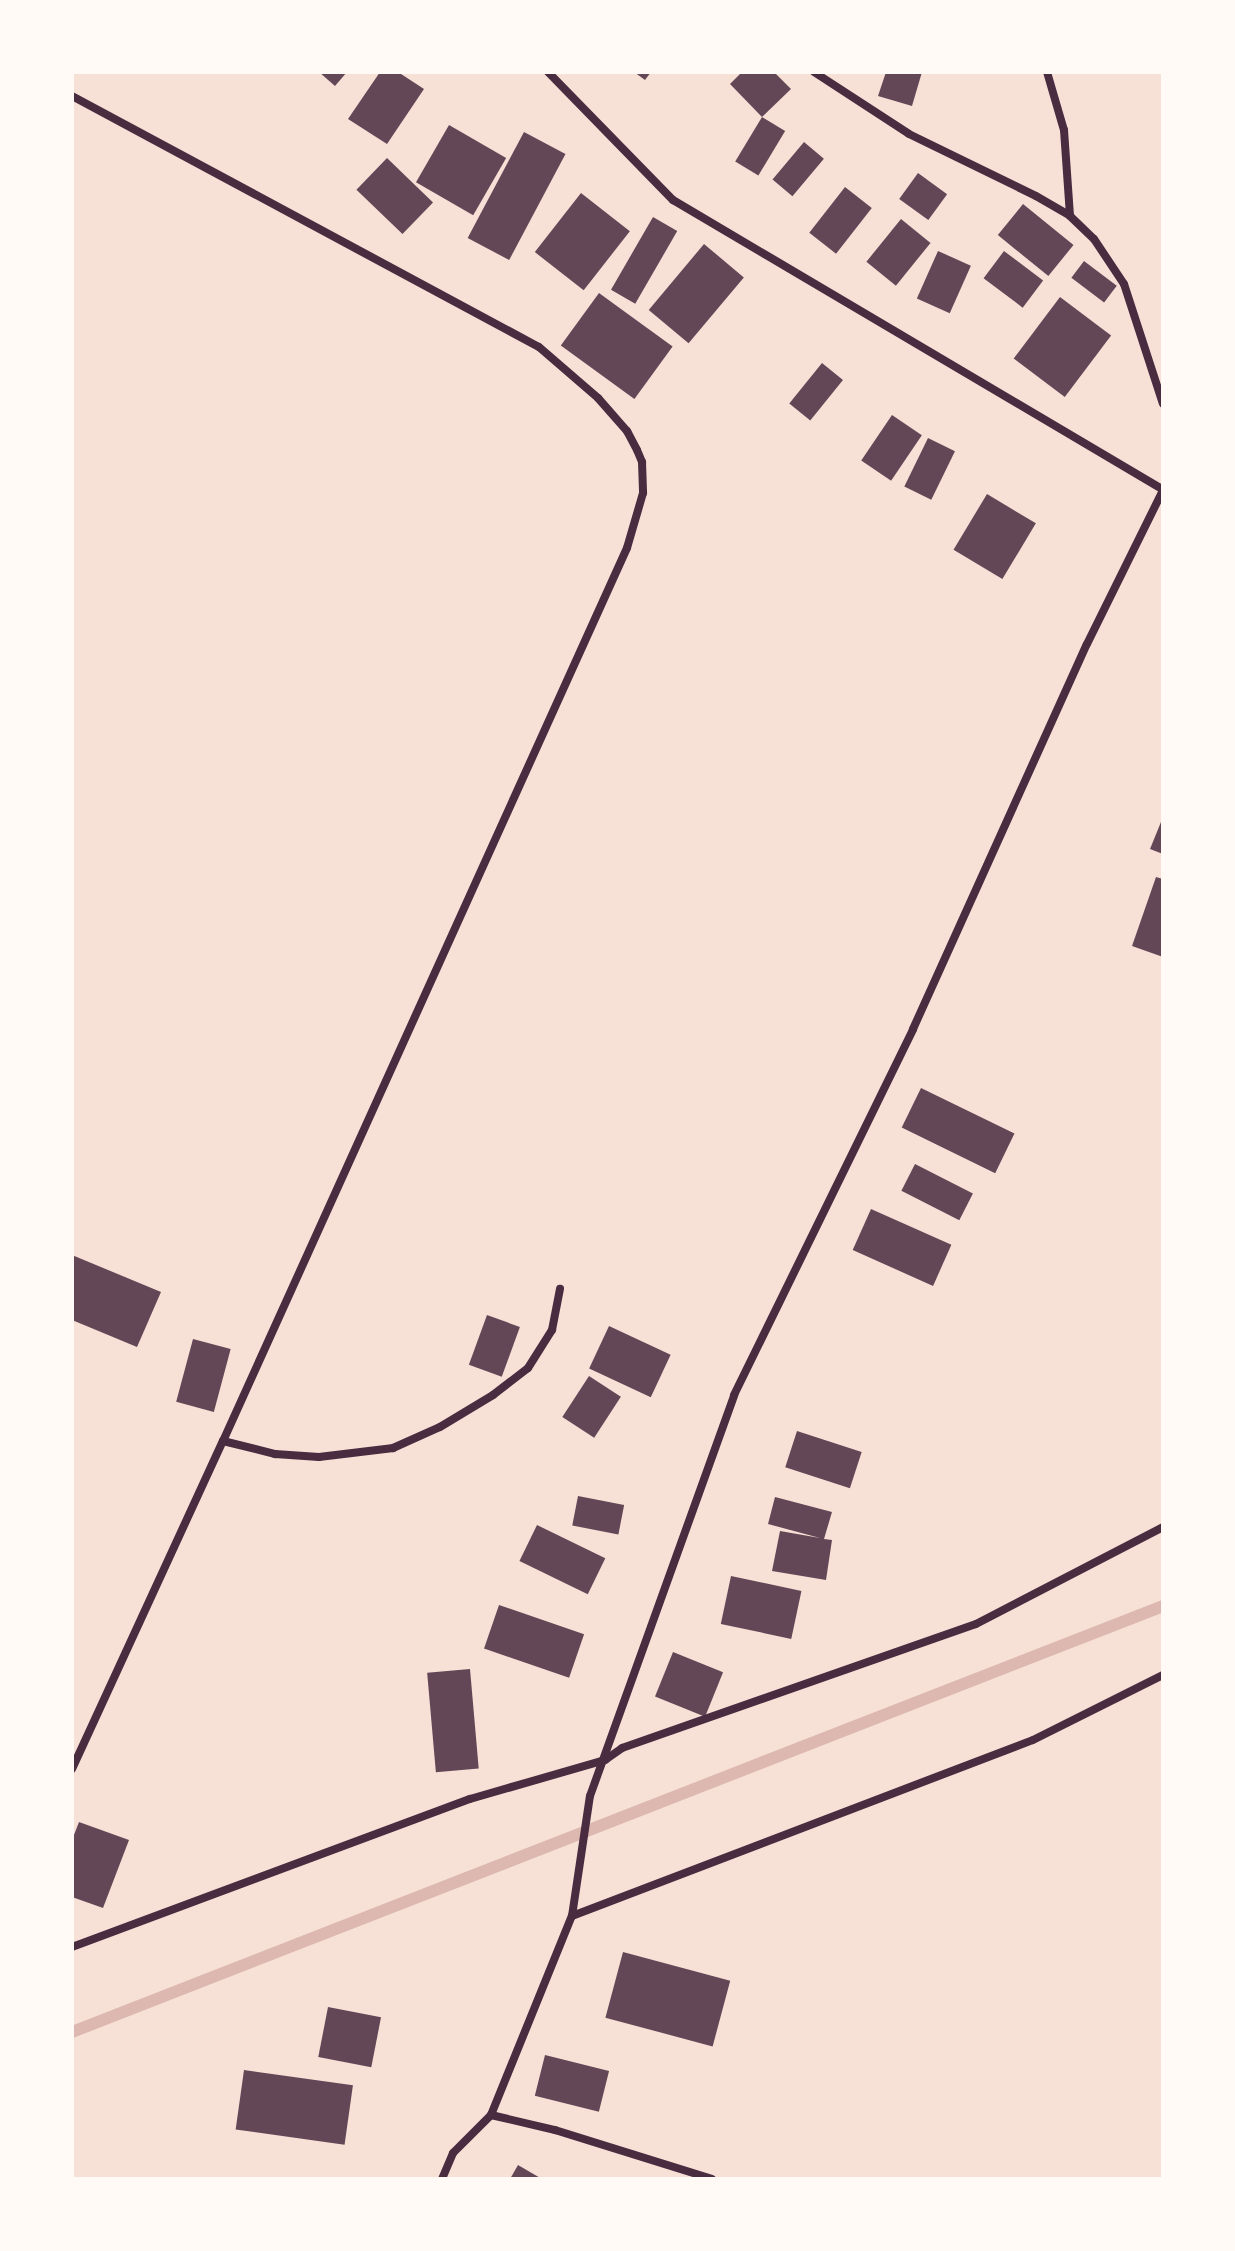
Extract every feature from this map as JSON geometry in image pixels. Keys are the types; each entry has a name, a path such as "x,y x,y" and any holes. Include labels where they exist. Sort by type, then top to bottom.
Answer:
{"street":[{"path":"442,2179 453,2153 491,2115 572,1916 590,1796 734,1395 913,1029 1080,658 1162,490 673,200 548,72"},
{"path":"814,72 909,134 1070,216 1094,239 1124,284 1163,404"},
{"path":"1047,72 1064,130 1070,216"},
{"path":"72,96 539,347 598,398 627,431 642,462 643,493 627,548 72,1769"},
{"path":"223,1441 275,1454 319,1457 393,1448 440,1427 493,1395 528,1368 552,1330 560,1289"},
{"path":"72,1947 470,1799 605,1760 622,1748 976,1624 1163,1527"},
{"path":"572,1916 1033,1740 1163,1675"},
{"path":"491,2115 555,2130 712,2179"}],"building":[{"path":"319,72 347,72 335,86"},
{"path":"380,72 398,72 424,89 387,144 348,119"},
{"path":"634,72 651,72 645,80"},
{"path":"742,72 774,72 791,89 762,117 730,84"},
{"path":"886,72 922,72 912,106 878,96"},
{"path":"762,117 785,131 758,175 735,162"},
{"path":"449,125 506,158 473,215 416,182"},
{"path":"524,132 565,154 509,260 468,238"},
{"path":"804,142 824,159 792,196 773,180"},
{"path":"387,158 433,202 402,234 356,190"},
{"path":"918,173 947,194 928,220 899,199"},
{"path":"845,187 872,208 836,254 809,233"},
{"path":"581,193 630,231 584,290 535,252"},
{"path":"1023,204 1074,245 1048,276 998,235"},
{"path":"653,217 677,231 635,304 611,290"},
{"path":"901,219 931,243 896,286 866,262"},
{"path":"704,244 744,277 689,343 649,310"},
{"path":"938,251 971,266 950,313 917,299"},
{"path":"1004,251 1043,280 1023,308 984,278"},
{"path":"1084,261 1117,286 1104,302 1071,278"},
{"path":"599,293 673,346 634,399 561,346"},
{"path":"1060,297 1111,336 1065,397 1014,358"},
{"path":"822,363 843,380 810,420 789,403"},
{"path":"892,415 922,435 891,481 861,461"},
{"path":"928,438 955,451 931,500 904,487"},
{"path":"987,494 1036,523 1002,579 954,550"},
{"path":"1163,817 1163,854 1150,849"},
{"path":"1156,877 1163,879 1163,957 1132,946"},
{"path":"921,1088 1014,1134 995,1173 902,1128"},
{"path":"915,1164 973,1194 959,1220 901,1191"},
{"path":"871,1209 951,1245 933,1286 853,1250"},
{"path":"72,1255 161,1292 137,1347 72,1320"},
{"path":"487,1315 520,1327 502,1377 469,1365"},
{"path":"609,1326 671,1355 651,1397 589,1369"},
{"path":"193,1339 231,1349 214,1412 176,1402"},
{"path":"589,1376 621,1397 594,1438 562,1417"},
{"path":"797,1431 862,1452 850,1488 785,1467"},
{"path":"578,1496 624,1505 618,1534 572,1525"},
{"path":"775,1497 832,1512 824,1539 832,1540 826,1580 772,1571 780,1531 820,1538 768,1524"},
{"path":"537,1525 605,1558 588,1594 519,1561"},
{"path":"731,1576 801,1591 791,1639 721,1624"},
{"path":"499,1605 584,1634 569,1678 484,1648"},
{"path":"673,1652 723,1672 705,1717 655,1697"},
{"path":"470,1669 479,1769 436,1772 427,1673"},
{"path":"79,1822 129,1840 103,1908 72,1897 72,1840"},
{"path":"623,1952 730,1981 713,2046 605,2018"},
{"path":"328,2007 381,2017 371,2067 318,2057"},
{"path":"545,2055 609,2071 599,2112 535,2096"},
{"path":"244,2070 353,2085 345,2145 236,2129"},
{"path":"518,2165 542,2179 510,2179"}],"waterway":[{"path":"72,2032 1163,1606"}]}
